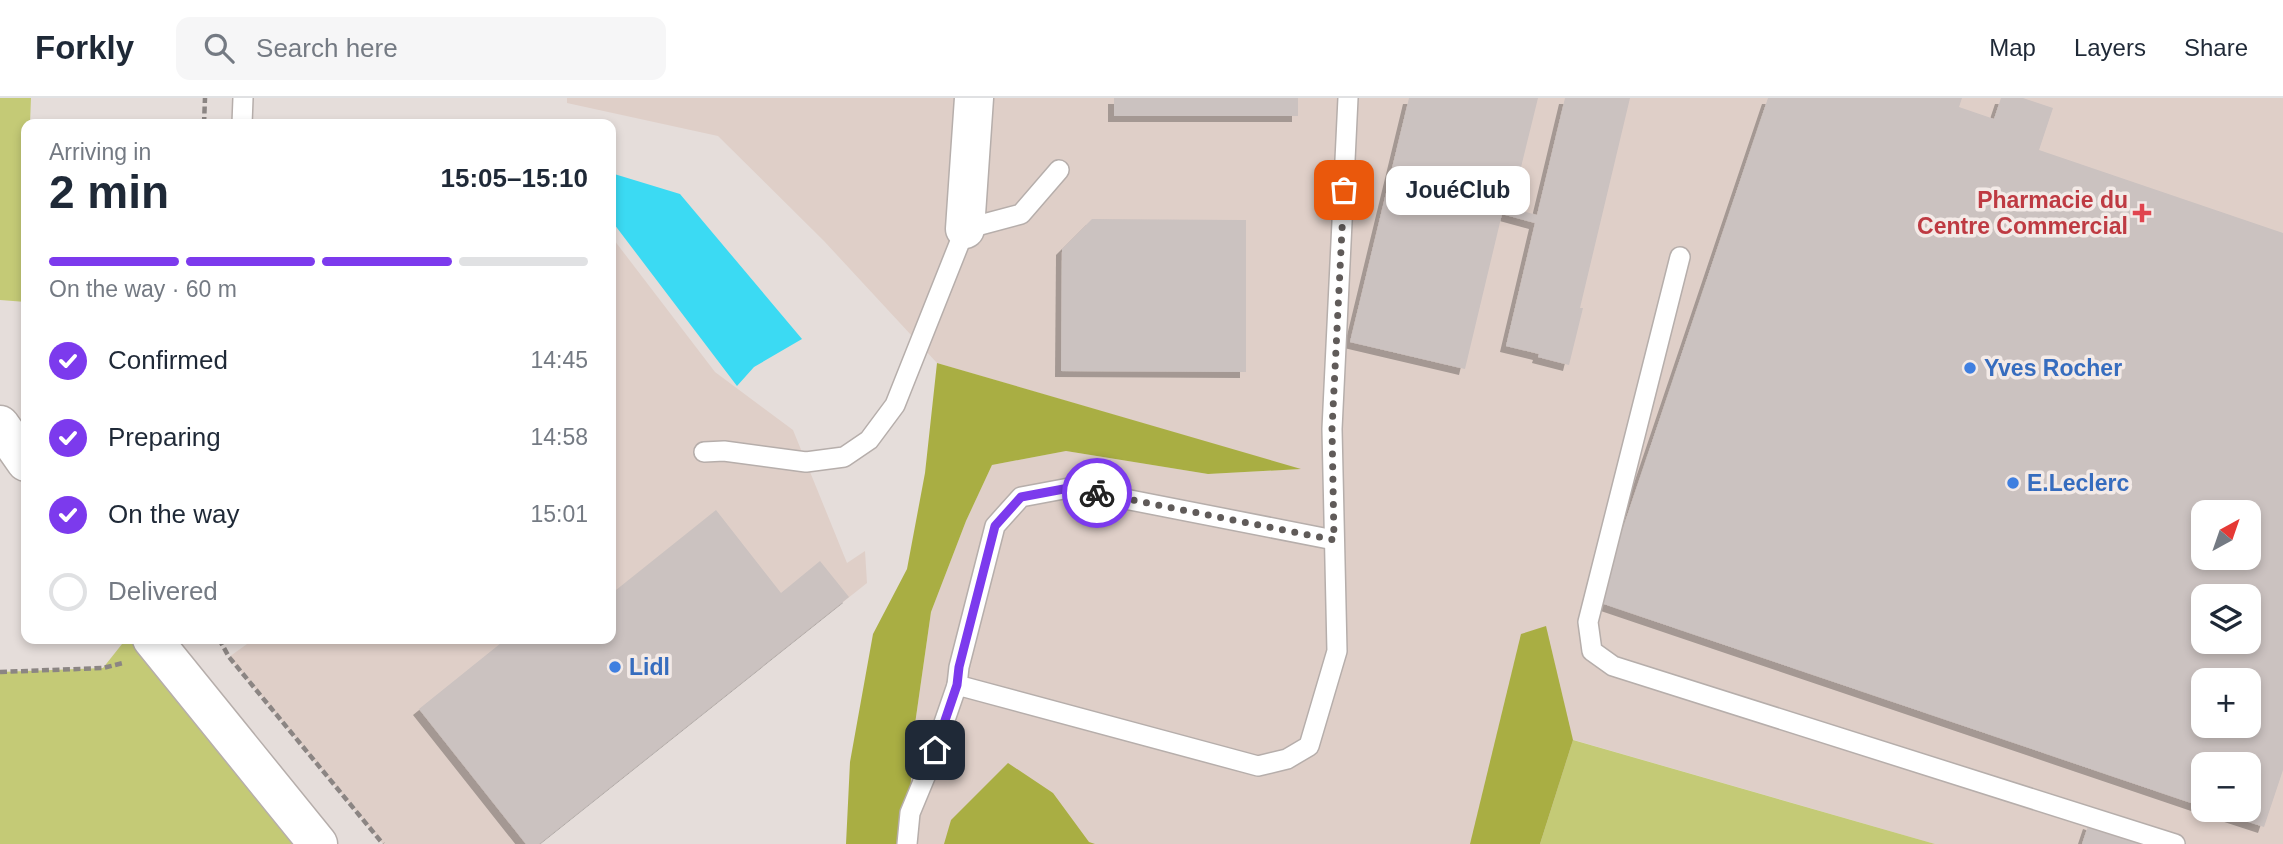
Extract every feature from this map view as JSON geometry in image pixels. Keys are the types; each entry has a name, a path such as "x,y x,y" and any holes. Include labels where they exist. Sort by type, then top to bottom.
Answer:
{"street":[{"path":"965,229 974,98"},
{"path":"0,425 21,455"},
{"path":"156,644 318,844"}],"lane":[{"path":"242,119 243,98"},
{"path":"957,685 1258,766 1287,760 1309,746 1337,651 1332,429 1348,98"},
{"path":"704,452 724,451 806,461 844,457 869,440 895,405 965,229 1021,214 1059,170"},
{"path":"1680,257 1588,622 1591,651 1613,666 2175,844"},
{"path":"907,844 909,813 927,772 957,685 959,667 995,526 1021,497 1069,488 1334,540"}],"path":[{"path":"204,119 205,98"},
{"path":"0,672 103,668 139,659 154,644"},
{"path":"222,644 229,657 383,844"}],"shaded area":[{"path":"567,98 2283,98 2283,844 1935,844 1574,740 1540,844 907,844 914,731 931,612 966,521 992,465 1066,451 1208,474 1298,469 937,363 824,241 718,136 567,103"},
{"path":"616,243 715,372 793,430 847,563 865,551 867,583 539,844 383,844 229,657 247,644 616,644"},
{"path":"937,363 1301,469 1208,474 1066,451 992,465 966,521 931,612 914,731 907,844 846,844 850,762 873,634 907,569 925,473"},
{"path":"1546,626 1573,740 1540,844 1470,844 1521,634"},
{"path":"1008,763 1053,793 1089,842 1095,844 944,844 951,820"}],"green space":[{"path":"0,98 31,98 30,119 21,119 21,302 0,300"},
{"path":"122,644 156,644 318,844 0,844 0,672 103,668"},
{"path":"1573,740 1935,844 1540,844"}],"water":[{"path":"616,175 680,194 802,339 754,367 737,386 616,227"}],"building":[{"path":"1114,98 1298,98 1298,116 1114,116"},
{"path":"1409,98 1538,98 1511,208 1537,215 1565,98 1630,98 1569,365 1506,346 1535,223 1502,214 1465,369 1350,342"},
{"path":"1768,98 1962,98 1959,107 1994,119 2001,98 2023,98 2053,108 2039,150 2283,233 2283,770 2264,827 2249,822 2261,822 2261,752 2191,752 2191,803 1598,602"},
{"path":"1092,219 1246,220 1246,372 1061,371 1062,249"},
{"name":"Lidl","path":"716,510 781,593 820,561 849,597 539,844 526,844 419,709 500,644 616,644 616,590"},
{"path":"2089,823 2150,844 2082,844"}],"way so far":[{"path":"1097,493 1334,540 1332,429 1344,190"}],"place":[{"name":"JouéClub","path":"1344,190"},
{"name":"Pharmacie du Centre Commercial","path":"2142,213"},
{"name":"Yves Rocher","path":"1970,368"},
{"name":"E.Leclerc","path":"2013,483"},
{"name":"Lidl","path":"615,667"}],"route":[{"path":"935,750 957,685 959,667 995,526 1021,497 1069,488 1097,493"}]}
